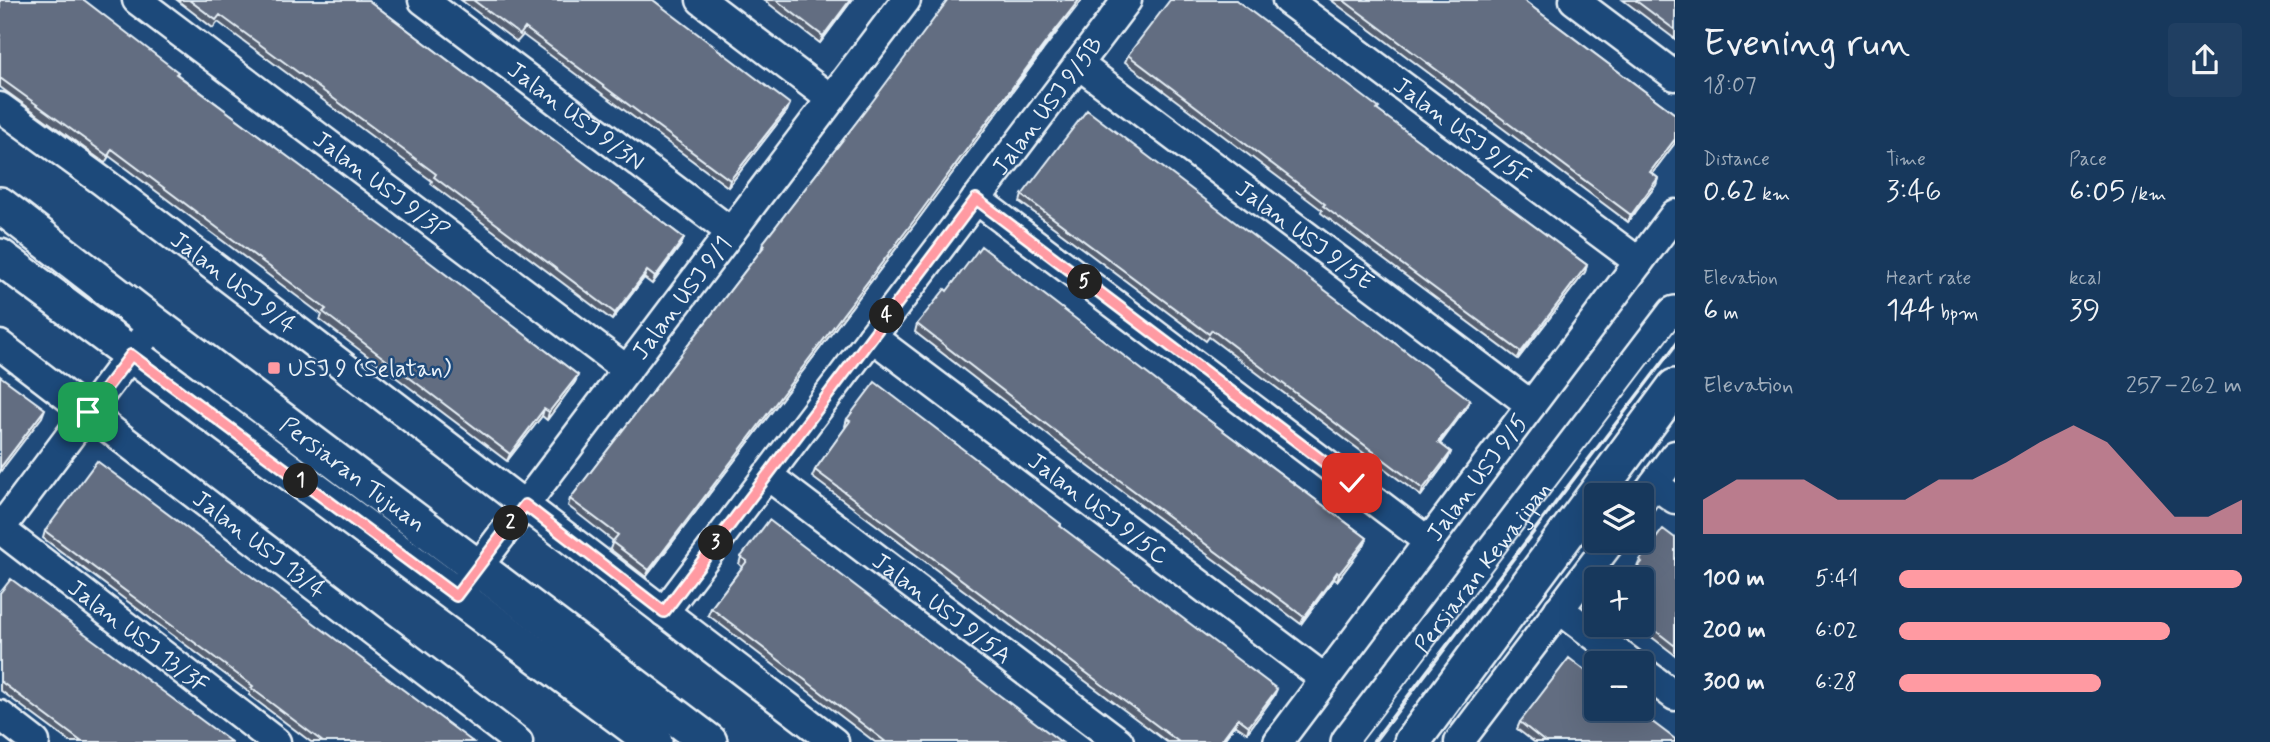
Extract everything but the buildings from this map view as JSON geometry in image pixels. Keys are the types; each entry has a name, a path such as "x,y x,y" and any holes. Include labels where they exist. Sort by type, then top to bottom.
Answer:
{"main road":[{"name":"Persiaran Tujuan","path":"0,205 709,742"},
{"name":"Persiaran Tujuan","path":"0,257 654,742"},
{"name":"Persiaran Kewajipan","path":"1617,390 1675,290"},
{"name":"Persiaran Kewajipan","path":"1349,742 1675,314"},
{"name":"Persiaran Kewajipan","path":"1412,742 1675,387"}],"street":[{"name":"Jalan USJ 9/3P","path":"137,0 626,370"},
{"name":"Jalan USJ 9/3N","path":"423,0 731,232"},
{"path":"701,0 831,99"},
{"name":"Jalan USJ 9/1","path":"456,596 906,0"},
{"name":"Jalan USJ 9/5B","path":"664,612 1127,0"},
{"name":"Jalan USJ 9/5F","path":"1287,0 1639,261"},
{"path":"1574,0 1675,76"},
{"name":"Jalan USJ 9/5E","path":"1078,64 1531,405"},
{"name":"Jalan USJ 9/4","path":"0,107 102,181 834,742"},
{"path":"976,199 1429,542"},
{"name":"Jalan USJ 9/5","path":"1278,742 1675,214"},
{"path":"0,529 154,324"},
{"name":"Jalan USJ 9/5C","path":"872,337 1325,679"},
{"name":"Jalan USJ 13/4","path":"0,345 518,742"},
{"path":"1657,494 1675,455"},
{"name":"Jalan USJ 9/5A","path":"767,475 1119,742"},
{"name":"Jalan USJ 13/3F","path":"0,529 276,742"},
{"path":"1466,739 1602,553"},
{"path":"1559,609 1615,651"},
{"path":"1654,680 1675,696"},
{"path":"0,715 35,742"}],"tram line":[{"path":"1361,742 1675,329"},
{"path":"1375,742 1675,347"}],"place":[{"name":"USJ 9 (Selatan)","path":"274,368"}],"route":[{"path":"88,412 131,355 456,596 525,505 664,612 976,199 1352,483"}]}
